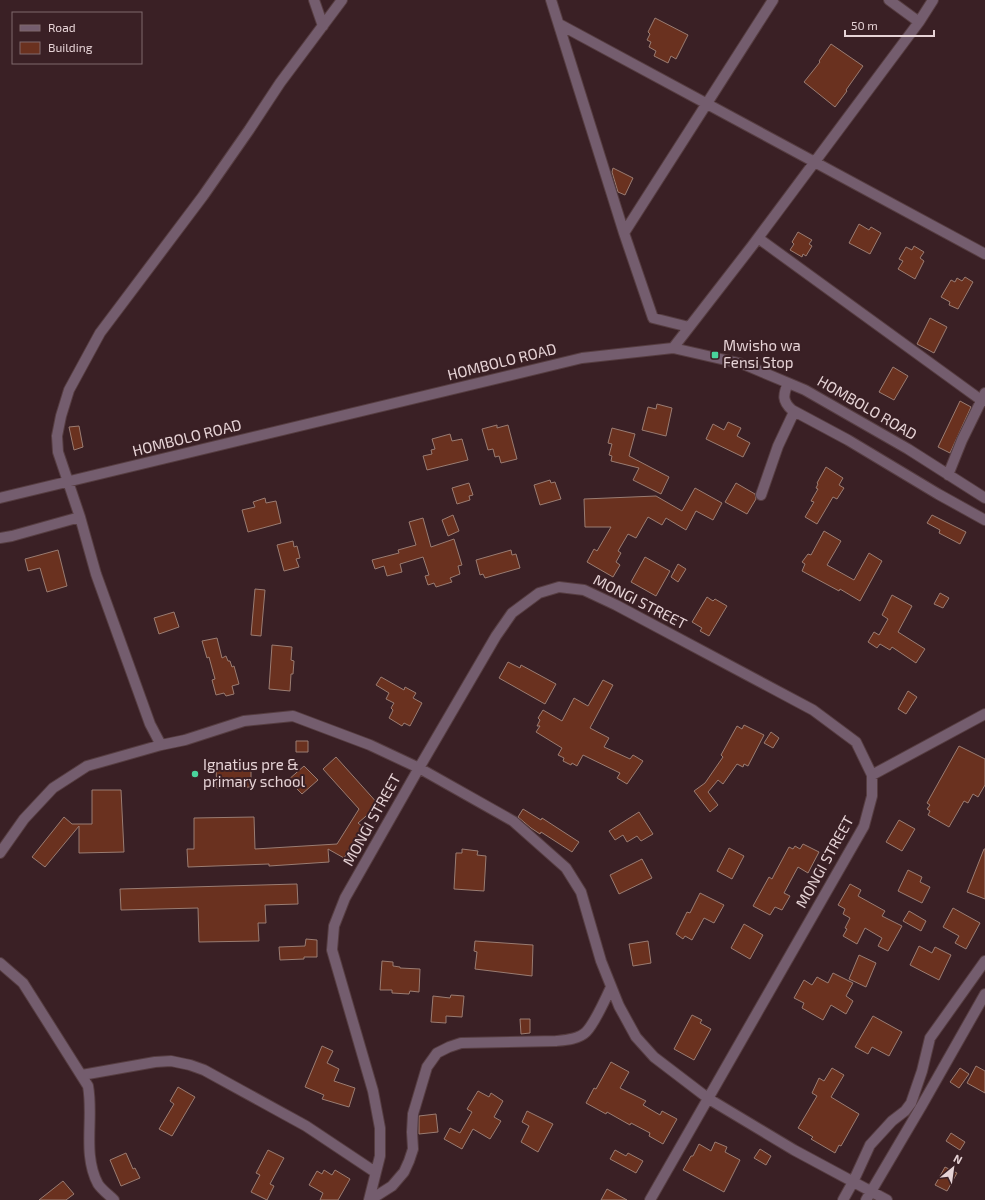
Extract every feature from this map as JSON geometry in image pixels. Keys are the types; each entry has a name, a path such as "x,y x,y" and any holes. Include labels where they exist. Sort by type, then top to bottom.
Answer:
{"street":[{"path":"314,0 323,26"},
{"path":"161,745 150,724 96,574 80,517 67,483 58,452 57,436 61,416 69,390 100,333 203,196 280,83 342,0"},
{"path":"551,0 624,233 653,318 689,327"},
{"path":"889,0 919,22"},
{"path":"673,348 758,238 919,22 933,0"},
{"path":"624,233 771,1"},
{"path":"559,24 985,254"},
{"path":"758,238 984,398 962,440 948,475"},
{"name":"HOMBOLO ROAD","path":"0,498 582,358 673,348 743,364 805,390 865,423 985,498"},
{"path":"788,383 784,399 786,404 794,412 848,440 938,494 985,520"},
{"path":"761,495 778,446 794,412"},
{"path":"0,538 80,517"},
{"name":"MONGI STREET","path":"369,1200 380,1156 380,1128 373,1091 332,950 334,926 345,898 418,768 496,636 512,613 539,593 559,587 584,590 616,605 813,710 856,742 872,775 872,796 864,826 650,1200"},
{"path":"872,775 985,714"},
{"path":"0,853 24,818 53,788 88,766 161,745 185,740 244,721 293,716 370,745 418,768 514,821 566,868 581,892 601,961 619,1006 636,1036 654,1057 709,1099 794,1150 853,1182 868,1196 887,1200"},
{"path":"843,1200 870,1145 892,1121 905,1111 910,1103 922,1071 930,1038 985,961"},
{"path":"0,963 23,983 88,1086 91,1100 89,1148 92,1168 99,1186 114,1200"},
{"path":"369,1200 392,1186 407,1167 413,1148 413,1114 427,1067 437,1053 461,1043 556,1041 579,1036 586,1032 612,987"},
{"path":"868,1196 922,1106 985,994"},
{"path":"82,1075 155,1062 171,1061 190,1065 204,1070 306,1126 375,1172"}],"building":[{"path":"655,18 688,35 676,59 671,56 668,63 654,56 656,51 649,47 651,42 647,40 650,34 648,32"},
{"path":"831,44 863,66 835,107 804,82 820,62 819,61"},
{"path":"613,168 633,178 625,195 618,192 612,172"},
{"path":"859,224 869,230 871,227 881,233 870,254 849,243"},
{"path":"798,232 812,240 809,244 812,246 806,256 803,254 802,257 790,250 794,244 792,242"},
{"path":"914,246 924,252 920,258 924,261 915,279 898,269 903,261 899,259 906,247 912,250"},
{"path":"965,277 973,282 958,309 949,305 950,302 941,297 951,280 955,282 957,278 962,281"},
{"path":"930,318 947,327 934,353 917,344"},
{"path":"893,367 908,376 894,400 879,392"},
{"path":"960,401 971,407 950,453 938,447"},
{"path":"657,404 672,408 666,436 642,430 648,407 656,409"},
{"path":"728,422 741,428 737,436 750,443 743,457 706,439 713,424 724,430"},
{"path":"497,425 497,428 508,425 517,459 501,463 499,456 495,457 493,449 488,450 482,429"},
{"path":"79,426 83,447 74,450 69,427"},
{"path":"612,428 635,434 629,456 669,477 661,494 633,480 639,468 611,461 612,456 609,455 612,444 608,443"},
{"path":"450,434 452,441 462,439 468,460 427,470 423,456 432,454 431,450 435,449 432,439"},
{"path":"826,467 843,478 839,485 844,488 837,499 833,497 817,524 805,517 814,502 811,501 818,489 816,488 817,483"},
{"path":"550,480 551,483 555,482 561,499 540,505 534,485"},
{"path":"469,483 473,495 469,496 470,500 457,504 452,488"},
{"path":"736,483 755,494 756,499 747,514 725,502"},
{"path":"695,488 722,503 713,520 696,511 686,530 666,518 662,525 648,517 636,538 628,534 618,551 621,553 616,562 620,565 613,577 587,562 594,549 597,551 611,527 585,527 584,499 656,496 682,511"},
{"path":"265,498 266,503 276,501 281,523 248,532 242,510 255,507 253,502"},
{"path":"453,515 459,531 448,536 442,520"},
{"path":"932,515 966,532 960,544 939,533 940,530 927,523"},
{"path":"423,518 431,547 454,539 462,565 458,566 460,574 450,578 452,582 436,587 434,583 428,585 425,576 429,575 423,557 400,564 402,572 387,576 384,566 375,569 372,560 399,553 398,550 416,545 409,522"},
{"path":"824,531 841,541 827,565 854,580 869,553 882,561 860,601 840,589 839,591 802,571 805,564 802,562 808,554 811,555"},
{"path":"293,541 294,547 297,546 300,558 296,559 299,567 284,571 277,545"},
{"path":"58,550 67,586 47,592 40,568 28,571 25,559"},
{"path":"511,550 512,555 516,554 520,568 485,578 483,574 480,575 476,560"},
{"path":"645,557 670,571 656,596 631,582"},
{"path":"678,564 686,569 678,582 671,577"},
{"path":"255,589 265,590 261,636 251,635"},
{"path":"940,593 949,598 943,608 934,604"},
{"path":"892,595 912,606 898,632 925,649 916,663 892,647 890,650 880,644 877,648 868,642 874,632 879,635 888,619 882,615"},
{"path":"707,597 713,601 715,599 727,606 709,636 700,631 702,628 692,622"},
{"path":"174,612 179,627 159,634 154,618"},
{"path":"217,638 222,658 226,656 232,667 234,666 239,684 232,686 234,694 226,696 224,693 216,695 212,680 215,679 209,657 207,658 202,641"},
{"path":"272,645 292,647 291,660 294,661 293,674 291,674 290,691 269,689"},
{"path":"508,662 520,668 521,665 556,684 545,704 499,678"},
{"path":"381,677 404,690 405,687 416,693 413,698 422,703 410,726 404,723 402,726 389,718 393,710 391,708 394,703 386,699 389,693 376,685"},
{"path":"603,680 613,685 590,728 609,738 604,747 630,759 633,755 643,761 627,784 617,778 620,773 583,755 577,766 563,761 564,758 558,755 562,748 536,732 540,726 537,726 540,720 538,718 543,710 562,721 574,698 588,706"},
{"path":"908,691 917,697 906,714 898,709"},
{"path":"744,725 764,735 748,766 744,764 743,767 737,764 723,784 718,780 708,792 718,805 710,812 694,791 705,783 723,757 721,755 737,726 742,729"},
{"path":"771,732 779,738 773,748 764,743"},
{"path":"296,741 308,741 308,752 296,752"},
{"path":"959,746 985,759 985,785 978,797 973,794 968,803 964,801 949,827 928,815 930,811 927,809 930,805 927,803"},
{"path":"336,757 379,805 358,823 363,827 344,858 328,849 329,862 269,866 269,864 188,867 187,849 194,849 194,818 254,817 255,849 337,844 359,809 323,769"},
{"path":"304,766 318,780 302,794 288,780"},
{"path":"251,768 251,787 217,788 216,769"},
{"path":"92,790 121,790 124,852 79,853 79,826 45,867 32,857 64,817 72,824 92,824"},
{"path":"523,809 541,820 542,818 579,842 572,852 541,832 540,834 518,817"},
{"path":"639,812 653,834 641,841 637,836 627,842 623,835 615,840 609,831"},
{"path":"899,820 915,829 902,851 886,842"},
{"path":"803,844 819,852 808,873 798,867 784,893 790,896 782,910 775,907 770,915 753,906 769,877 772,879 789,847 793,849 795,846 800,849"},
{"path":"729,848 744,856 732,879 717,871"},
{"path":"462,849 478,851 477,855 486,856 484,891 454,889 456,853 462,853"},
{"path":"985,849 985,899 967,892"},
{"path":"642,859 652,878 619,894 610,875"},
{"path":"908,870 922,877 920,882 930,887 922,903 898,891"},
{"path":"297,884 298,904 265,905 266,923 258,923 259,941 199,942 198,908 121,910 120,889"},
{"path":"850,884 861,890 858,896 885,911 882,916 902,926 888,951 878,946 882,938 865,928 857,944 843,936 850,918 843,914 845,909 838,905"},
{"path":"700,893 724,905 714,923 704,918 692,940 685,936 683,939 676,934 687,912 690,913"},
{"path":"953,908 980,923 966,949 955,943 959,936 943,927"},
{"path":"909,911 926,921 921,931 903,921"},
{"path":"744,924 763,935 750,959 731,948"},
{"path":"306,939 317,940 317,957 280,960 279,947 305,946"},
{"path":"475,941 533,945 532,976 475,969 477,952 474,951"},
{"path":"648,941 651,963 633,966 629,944"},
{"path":"919,946 932,953 935,947 951,955 939,980 910,965"},
{"path":"859,955 876,963 866,987 849,979"},
{"path":"382,961 393,962 393,966 400,968 420,969 419,992 410,991 409,994 392,993 392,990 380,990"},
{"path":"833,973 853,983 846,996 853,1001 846,1014 831,1005 823,1020 802,1008 804,1003 794,998 804,980 812,985 817,977 828,983"},
{"path":"451,995 464,996 462,1017 446,1016 446,1023 431,1022 433,996 450,998"},
{"path":"692,1015 702,1020 700,1023 711,1029 694,1060 674,1049"},
{"path":"873,1016 902,1032 889,1056 872,1047 868,1054 855,1047"},
{"path":"520,1019 530,1019 530,1033 521,1034"},
{"path":"322,1046 333,1051 327,1063 339,1069 334,1081 355,1088 349,1107 322,1099 324,1095 305,1087"},
{"path":"611,1062 629,1072 620,1088 646,1101 643,1105 660,1115 662,1111 677,1119 663,1144 649,1136 650,1133 631,1123 630,1125 607,1112 606,1114 586,1103 594,1088 596,1089"},
{"path":"976,1066 985,1071 985,1093 967,1083"},
{"path":"832,1068 844,1075 831,1097 859,1114 841,1146 839,1145 835,1153 811,1139 813,1137 798,1128 817,1096 812,1093 819,1078 824,1081"},
{"path":"960,1068 969,1074 959,1088 950,1082"},
{"path":"178,1087 195,1097 172,1136 159,1129 174,1104 170,1101"},
{"path":"478,1091 489,1097 491,1093 503,1101 494,1117 501,1121 490,1139 473,1129 462,1149 444,1139 450,1128 460,1133 472,1112 467,1109"},
{"path":"527,1111 553,1124 538,1152 521,1142 529,1126 522,1122"},
{"path":"436,1114 438,1132 419,1134 419,1116"},
{"path":"951,1133 965,1142 960,1150 946,1141"},
{"path":"715,1142 727,1147 725,1152 740,1160 724,1192 683,1170 699,1144 711,1151"},
{"path":"760,1149 771,1156 766,1165 754,1158"},
{"path":"268,1150 284,1158 270,1184 274,1186 267,1200 251,1192 260,1175 256,1173"},
{"path":"615,1150 626,1156 628,1153 643,1161 636,1173 610,1159"},
{"path":"126,1153 133,1169 135,1168 140,1178 121,1186 110,1160"},
{"path":"945,1167 957,1173 947,1191 935,1185"},
{"path":"324,1170 332,1175 335,1170 350,1179 338,1200 320,1200 323,1193 309,1185 317,1171 322,1174"},
{"path":"63,1181 74,1194 66,1200 39,1200"},
{"path":"607,1189 627,1200 601,1200"}],"place":[{"name":"Mwisho wa Fensi Stop","path":"715,355"},
{"name":"Ignatius pre & primary school","path":"195,774"}]}
